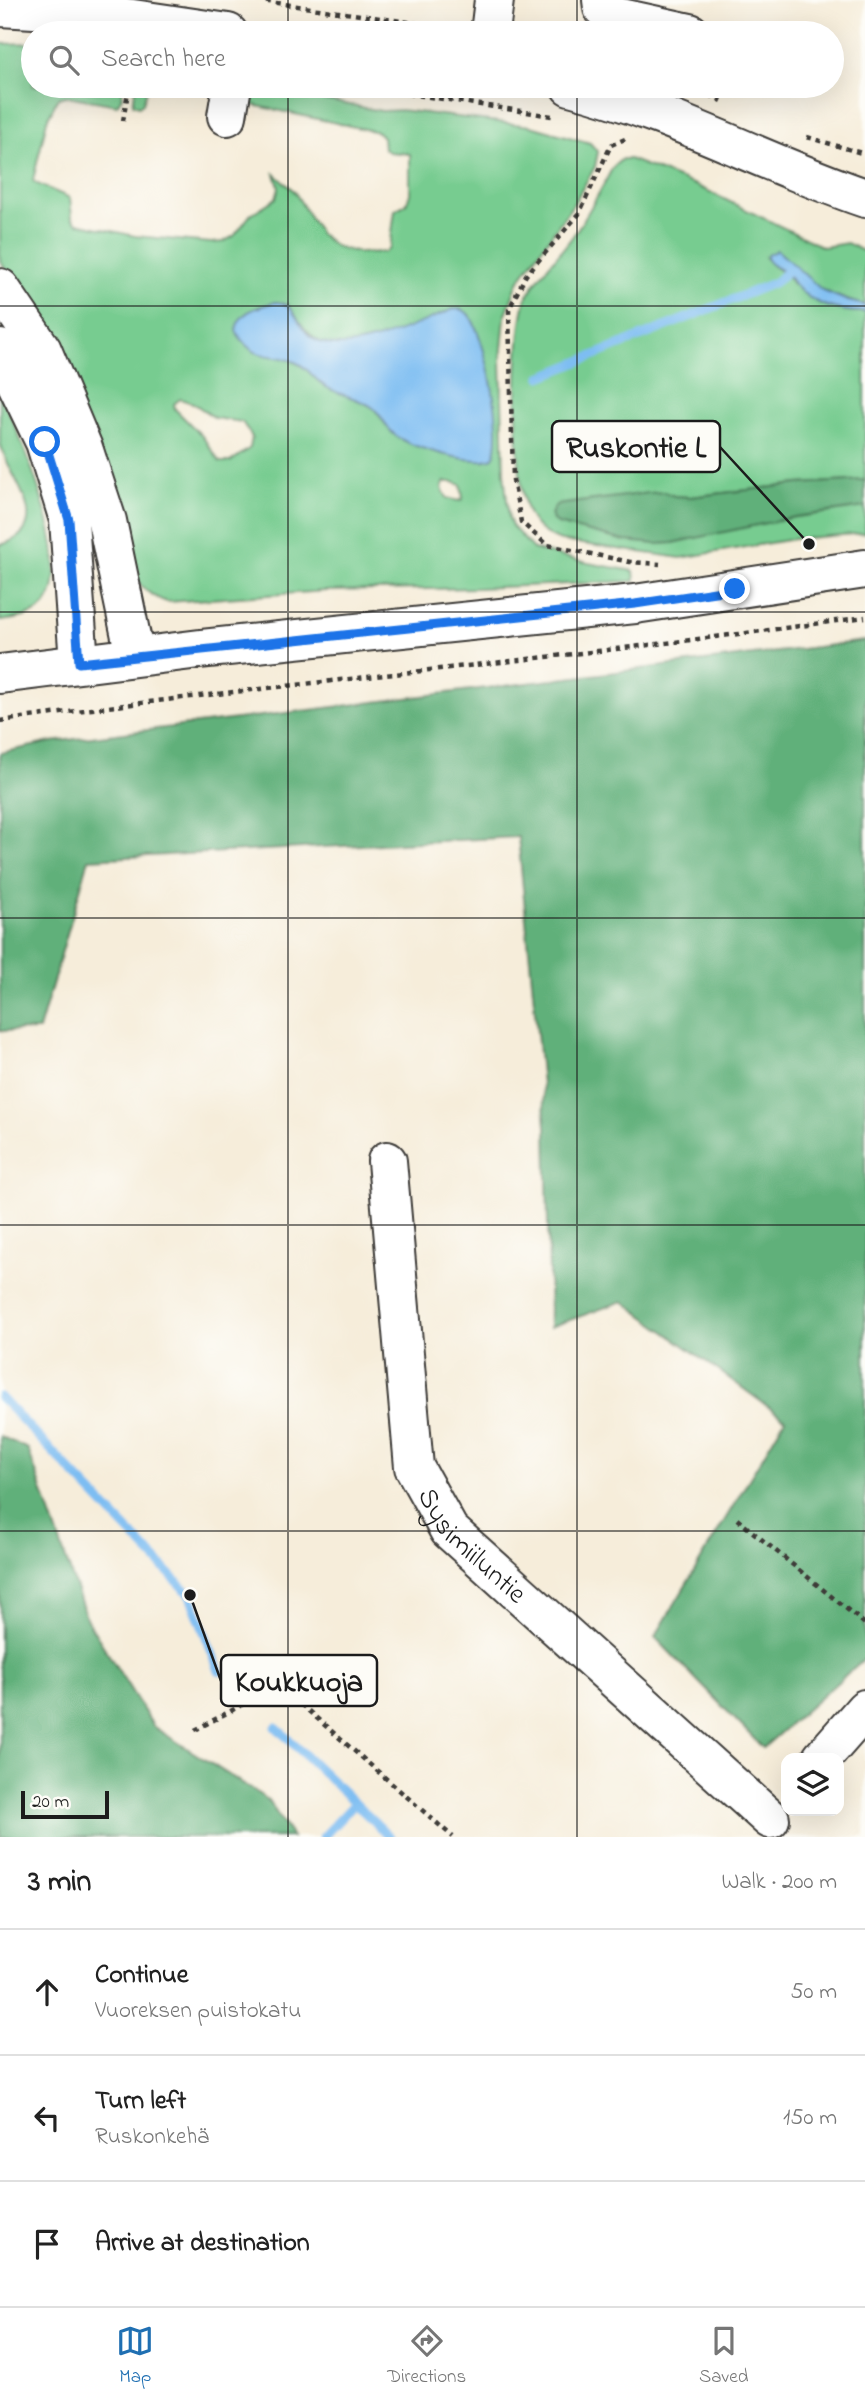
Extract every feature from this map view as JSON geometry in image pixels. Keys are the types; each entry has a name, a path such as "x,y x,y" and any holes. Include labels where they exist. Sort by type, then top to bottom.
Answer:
{"main road":[{"path":"482,21 494,0"},
{"path":"602,0 603,8 612,16 635,21"},
{"path":"0,7 86,6 165,21"},
{"path":"567,102 642,107 822,183 865,198"},
{"path":"0,288 42,350 83,448 107,521 135,656"},
{"path":"0,349 45,442 69,520 79,663"},
{"path":"0,674 135,656 635,604 865,569"},
{"name":"Sysimiiluntie","path":"387,1161 414,1467 449,1531 770,1819"},
{"path":"826,1753 865,1709"}],"path":[{"path":"256,0 405,21"},
{"path":"123,121 127,98"},
{"path":"441,98 530,111 567,102"},
{"path":"716,98 725,102"},
{"path":"795,132 865,154"},
{"path":"619,134 630,137 611,145 579,214 526,275 509,309 513,481 521,522 547,545 630,562 667,564"},
{"path":"0,721 164,699 614,651 865,617"},
{"path":"737,1519 865,1624"},
{"path":"195,1730 270,1690 289,1694 453,1837"}],"green space":[{"path":"21,43 21,98 58,98 47,120 33,180 35,183 70,198 72,218 77,223 135,236 223,242 234,236 251,214 276,198 279,187 275,174 294,191 320,234 337,247 360,253 385,252 390,248 395,210 406,204 410,194 410,154 384,149 383,137 378,132 248,104 248,98 314,98 382,111 401,110 531,126 590,143 598,152 595,167 574,203 518,282 505,317 501,360 504,473 512,526 533,549 634,571 635,581 326,591 167,602 157,598 140,585 134,576 17,286 0,261 0,44","holes":["288,305 306,330 322,343 332,346 373,340 485,461 389,429 373,407 318,381 307,369 291,360","180,399 193,403 215,418 242,422 252,437 250,448 230,462 220,462 202,436 175,409 174,404","444,482 461,485 463,499 459,501 447,498 442,488"]},
{"path":"77,98 121,98 117,105"},
{"path":"134,98 144,98 139,106 133,104"},
{"path":"622,159 629,159 693,184 823,247 847,243 865,252 865,305 826,291 766,258 793,284 846,311 865,312 865,480 798,484 690,497 664,492 553,520 558,524 615,538 673,543 756,523 865,507 865,533 794,539 681,558 561,541 542,531 532,520 524,498 518,441 517,372 522,314 527,297 542,273 578,229 613,167"},
{"path":"0,394 32,469 51,533 55,562 53,587 45,605 30,615 0,621 0,545 18,537 26,527 28,514 25,500 0,442"},
{"path":"865,480 865,507 795,517 673,543 625,541 558,524 551,514 556,505 648,493 664,492 690,497 798,484"},
{"path":"865,641 865,1658 763,1748 655,1637 785,1419 623,1301 550,1327 546,1126 518,837 89,859 39,1030 0,1031 0,753 51,742"},
{"path":"0,1436 28,1449 87,1620 154,1727 268,1800 292,1837 0,1837"}],"water":[{"path":"777,250 823,291 865,305 865,312 836,309 810,298 789,276 767,260 767,255"},
{"path":"275,302 291,309 307,333 321,342 338,345 379,338 454,309 466,312 475,326 492,385 497,429 493,458 459,458 404,441 392,433 375,410 367,404 328,388 299,364 251,349 236,331 238,324 250,311"}],"waterway":[{"path":"541,377 771,284 789,269"},
{"path":"0,1397 190,1595 219,1671"},
{"path":"276,1727 390,1837"},
{"path":"323,1837 355,1803"}],"place":[{"name":"Ruskontie L","path":"809,544"},
{"name":"Koukkuoja","path":"190,1595"}],"route":[{"path":"45,442 69,520 79,663 635,604 735,589"}]}
